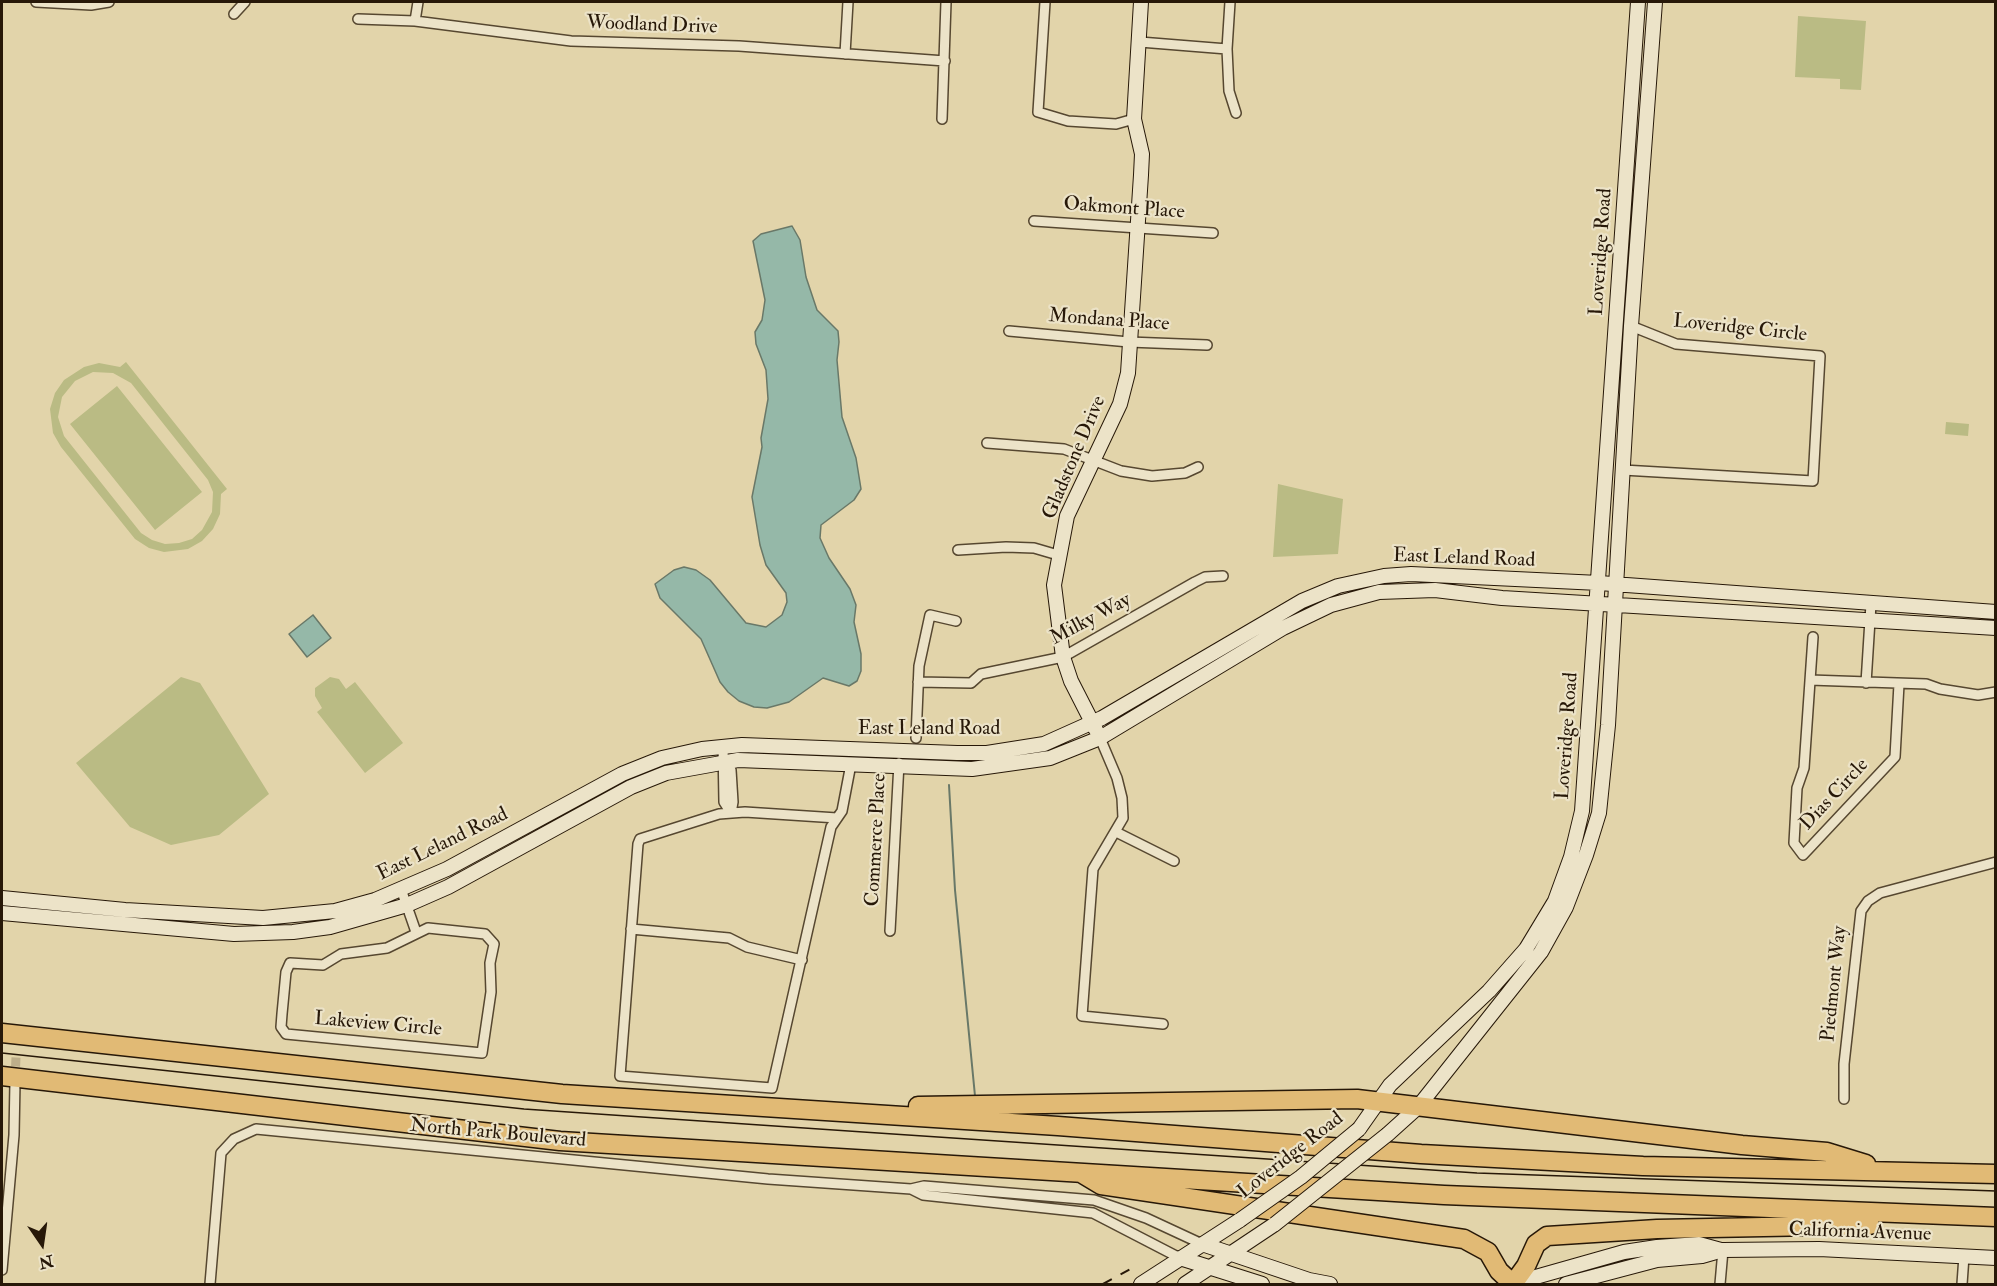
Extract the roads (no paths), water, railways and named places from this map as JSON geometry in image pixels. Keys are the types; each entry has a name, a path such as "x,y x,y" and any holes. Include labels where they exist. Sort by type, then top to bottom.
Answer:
{"highway":[{"path":"2,1033 562,1094 1058,1126 1421,1154 1643,1166 1995,1174"},
{"path":"8,1079 560,1141 1444,1195 1995,1217"},
{"path":"755,1107 783,1101 961,1107 1357,1099 1742,1145 1827,1152 1885,1170"},
{"path":"1076,1171 1101,1185 1464,1239 1488,1252 1499,1270 1512,1284 1526,1266 1536,1244 1546,1236 1657,1228 1910,1224 1932,1216"}],"main road":[{"name":"Gladstone Drive","path":"1100,738 1071,681 1063,657 1054,585 1067,516 1120,404 1128,373 1142,154 1134,120 1142,2"},
{"name":"Loveridge Road","path":"1141,1284 1240,1220 1301,1177 1359,1129 1390,1085 1494,986 1526,949 1555,901 1571,857 1582,811 1638,2"},
{"name":"Loveridge Road","path":"1185,1284 1234,1254 1275,1224 1388,1134 1418,1107 1541,952 1566,907 1586,855 1599,813 1603,785 1631,326 1655,2"},
{"path":"1625,208 1641,215"},
{"name":"East Leland Road","path":"2,898 91,907 263,918 334,911 375,900 447,869 622,774 662,758 723,747 783,746 987,753 1044,744 1092,723 1302,601 1355,581 1411,574 1599,583 1995,612"},
{"name":"East Leland Road","path":"2,913 234,934 275,933 330,927 406,905 458,881 632,787 666,773 725,761 972,769 1022,764 1075,750 1100,738 1283,628 1331,605 1356,597 1422,589 1502,598 1995,628"},
{"path":"89,921 91,907"},
{"path":"1202,1244 1309,1280 1330,1284"},
{"name":"California Avenue","path":"1512,1284 1624,1252 1699,1244 1723,1250 1819,1249 1995,1258"},
{"name":"California Avenue","path":"1566,1284 1657,1260 1702,1256 1723,1250"},
{"path":"1180,1258 1262,1284"}],"street":[{"path":"36,2 91,5 109,2"},
{"path":"234,14 245,2"},
{"path":"415,21 418,2"},
{"path":"845,54 848,2"},
{"path":"942,119 946,2"},
{"path":"1045,2 1038,112 1068,121 1116,123 1134,120"},
{"path":"1230,2 1227,49 1229,91 1236,113"},
{"name":"Woodland Drive","path":"358,19 415,21 571,41 739,46 945,61"},
{"path":"1140,42 1227,49"},
{"name":"Oakmont Place","path":"1034,221 1213,233"},
{"name":"Loveridge Circle","path":"1623,470 1813,481 1820,356 1676,344 1631,326"},
{"name":"Mondana Place","path":"1009,331 1129,342 1207,345"},
{"path":"987,443 1064,449 1122,471 1152,476 1185,473 1198,467"},
{"path":"958,550 1034,548 1058,555"},
{"name":"Milky Way","path":"918,682 971,683 981,674 1063,657 1195,582 1205,577 1222,576"},
{"path":"1866,683 1870,604"},
{"path":"916,738 918,682 930,615 956,621"},
{"name":"Dias Circle","path":"1813,637 1804,768 1797,788 1794,843 1803,855 1895,757 1899,684"},
{"path":"1810,680 1926,684 1940,690 1978,695 1995,692"},
{"name":"Gladstone Drive","path":"1100,738 1111,757 1122,798 1123,818 1093,869 1082,1016 1162,1024"},
{"path":"723,747 724,802 731,813"},
{"name":"Commerce Place","path":"890,931 900,751"},
{"path":"837,818 731,813 640,839 620,1076 771,1088 831,827 842,811 851,764"},
{"path":"1116,832 1174,861"},
{"name":"Piedmont Way","path":"1844,1099 1844,1064 1861,911 1868,901 1880,893 1995,862"},
{"path":"401,889 416,932"},
{"name":"Lakeview Circle","path":"428,928 485,934 494,944 490,963 491,992 482,1053 286,1034 281,1027 286,972 290,963 323,965 341,954 387,948 416,932 428,928"},
{"path":"631,929 729,938 747,947 802,960"},
{"path":"2,1270 13,1146 8,1079"},
{"name":"North Park Boulevard","path":"210,1284 221,1153 234,1138 256,1129 768,1179 912,1189 924,1186 1094,1200 1146,1218 1202,1244"},
{"name":"North Park Boulevard","path":"912,1189 923,1195 1093,1213 1180,1258"},
{"path":"1720,1284 1723,1250"},
{"path":"1962,1284 1964,1256"}],"waterway":[{"path":"949,785 955,890 975,1096"}],"tunnel":[{"path":"15,1080 16,1057"}],"tram line":[{"path":"2,1053 524,1109 1477,1173 1996,1191"}],"railway":[{"path":"1103,1284 1138,1265"}]}
